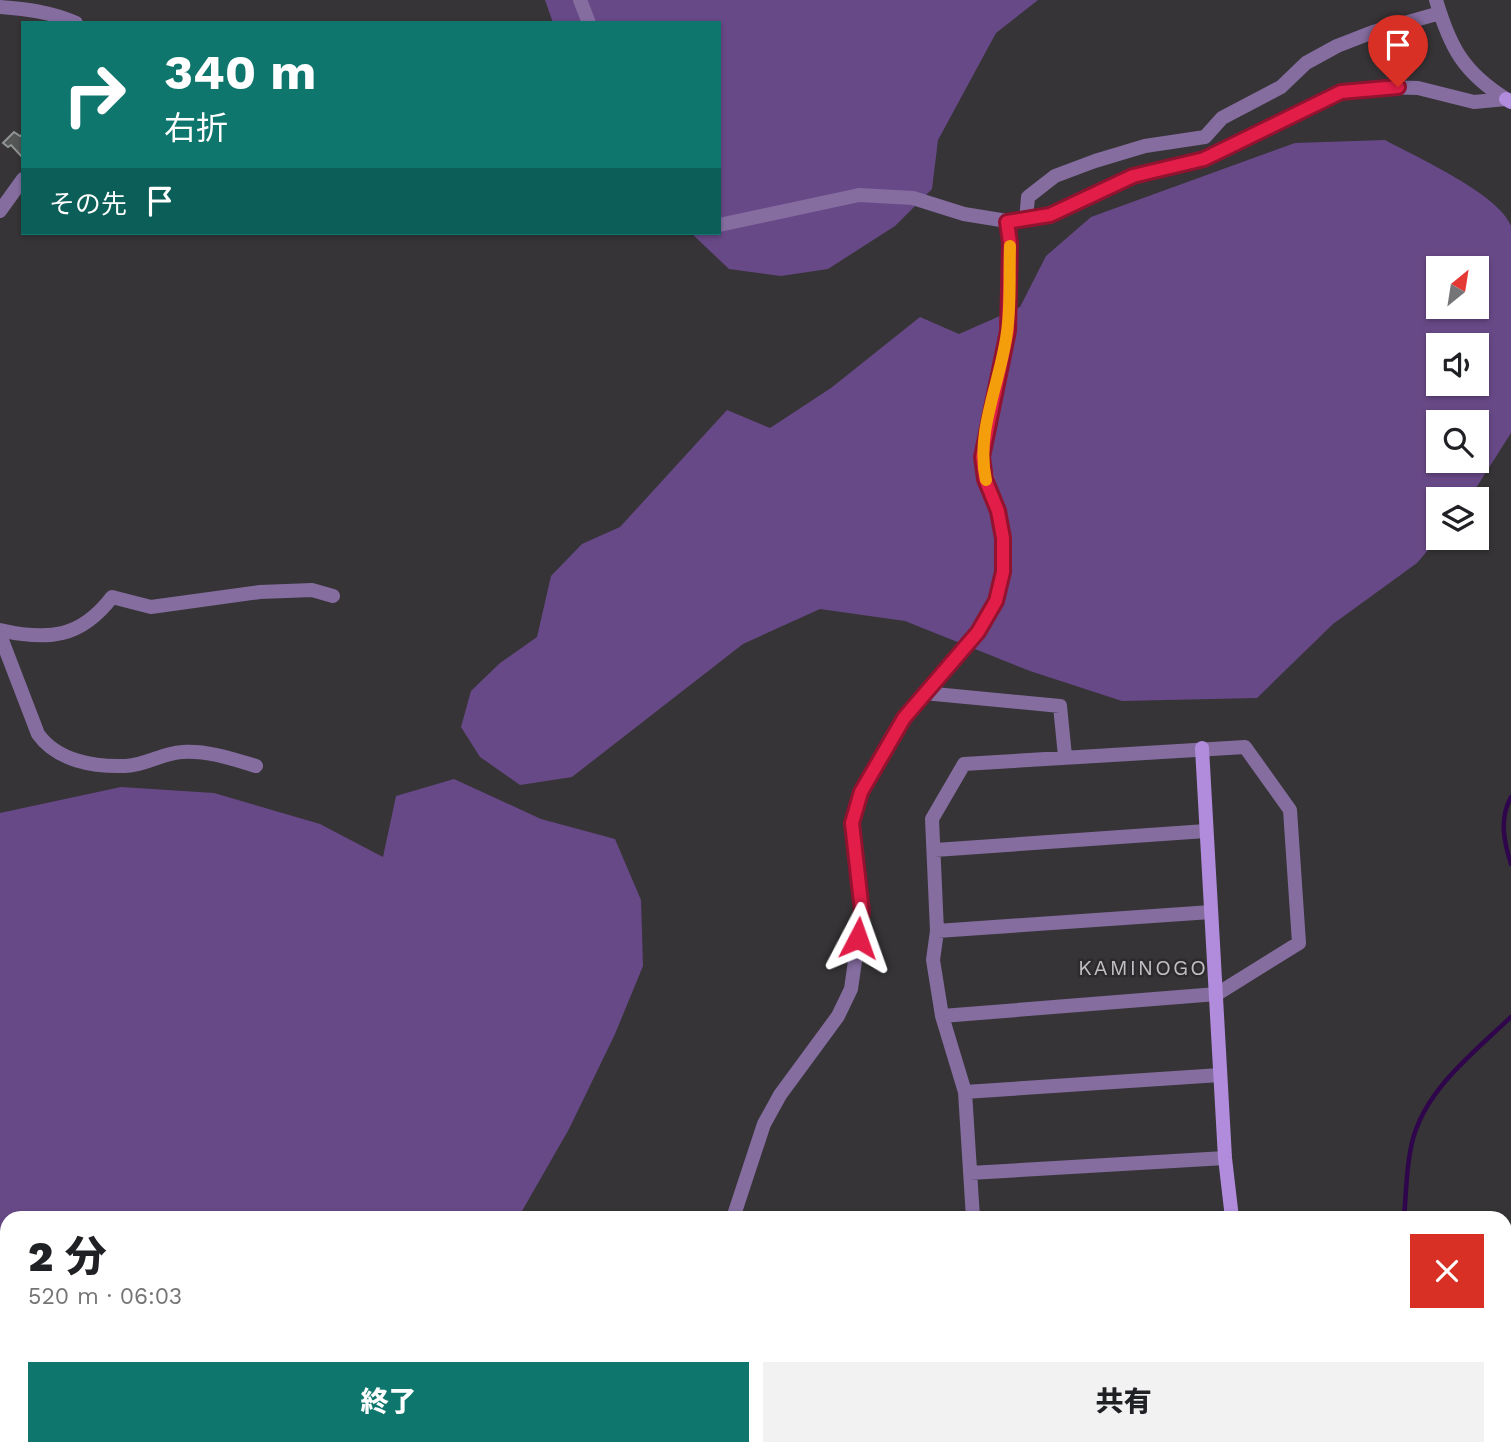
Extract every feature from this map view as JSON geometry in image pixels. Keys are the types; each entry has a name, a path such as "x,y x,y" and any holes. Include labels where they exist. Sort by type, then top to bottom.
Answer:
{"street":[{"path":"580,0 588,21"},
{"path":"1026,220 1028,197 1055,176 1145,146 1205,137 1222,118 1281,87 1306,63 1337,46 1438,7 1466,68 1508,100"},
{"path":"0,8 30,9 69,21"},
{"path":"721,226 859,195 913,198 964,214 1007,222 1026,220 1050,215 1133,176 1204,159 1341,92 1379,87 1418,88 1474,102 1508,100"},
{"path":"0,211 21,182"},
{"path":"735,1211 764,1124 780,1095 838,1016 851,989 862,912 852,823 861,792 904,718 978,632 996,601 1003,572 1003,538 998,511 985,479 982,457 1008,331 1010,243 1007,222"},
{"path":"256,766 186,752 157,756 126,766 79,761 59,752 46,744 38,734 0,632 59,635 86,624 99,614 112,597 150,607 260,592 312,590 333,596"},
{"path":"924,693 1060,706 1065,756"},
{"path":"942,1016 1217,994 1298,943 1290,810 1245,747 964,764 932,819 937,930 933,960 942,1016 965,1092 973,1211"},
{"path":"1202,748 1225,1158 1231,1211"},
{"path":"935,849 1206,831"},
{"path":"937,930 1211,912"},
{"path":"965,1092 1220,1075"},
{"path":"970,1173 1225,1158"}],"shaded area":[{"path":"545,0 1038,0 996,33 938,140 932,189 895,226 828,269 781,276 729,269 693,235 721,235 721,21 552,21"},
{"path":"1385,140 1455,177 1491,201 1511,226 1511,433 1489,468 1489,410 1426,410 1426,473 1486,473 1477,487 1426,487 1428,550 1417,563 1333,624 1257,698 1122,701 1030,671 905,621 820,609 743,644 572,777 520,785 480,757 461,727 471,691 500,663 537,637 551,576 582,544 620,527 727,410 770,428 831,388 920,317 959,334 1020,307 1046,256 1091,217 1295,143"},
{"path":"454,779 541,819 615,839 641,900 643,966 615,1034 569,1129 522,1211 0,1211 0,813 121,787 214,793 320,824 383,857 396,796"}],"building":[{"path":"14,132 21,135 21,156 11,145 8,147 3,143"}],"waterway":[{"path":"1511,797 1504,822 1506,847 1511,864"},
{"path":"1405,1211 1410,1153 1415,1132 1424,1113 1448,1078 1511,1017"}],"slow traffic":[{"path":"986,480 982,457 984,438 1008,331 1010,246"}],"district":[{"name":"KAMINOGO","path":"1143,968"}],"route":[{"path":"858,938 862,912 852,823 861,792 904,718 978,632 996,601 1003,572 1003,538 998,511 985,479 982,457 987,419 1008,331 1010,243 1007,222 1050,215 1096,191 1133,176 1204,159 1341,92 1398,87"}]}
